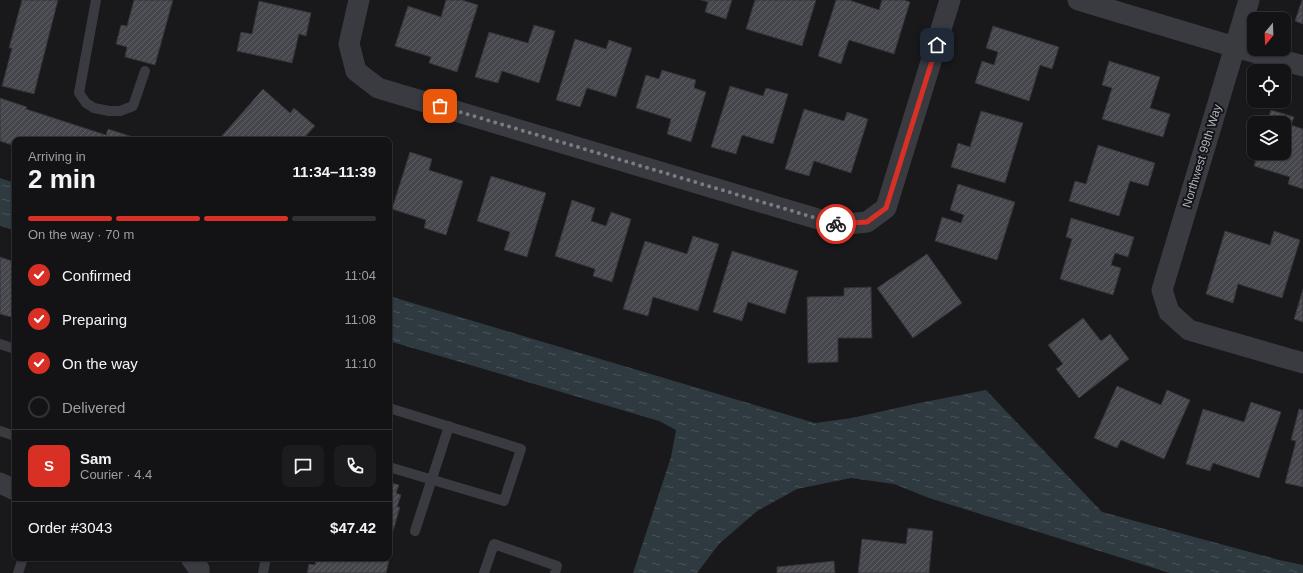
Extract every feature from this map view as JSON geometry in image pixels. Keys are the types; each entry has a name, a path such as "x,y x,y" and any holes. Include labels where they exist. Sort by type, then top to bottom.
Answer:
{"street":[{"path":"359,0 349,44 356,71 378,88 838,225 867,222 886,208 950,0"},
{"path":"1078,0 1303,66"},
{"name":"Northwest 99th Way","path":"1249,0 1162,290 1169,312 1189,330 1303,363"},
{"path":"0,482 12,488"},
{"path":"0,499 12,500"}],"lane":[{"path":"96,0 79,93 86,103 94,108 120,112 133,106 145,71"},
{"path":"0,344 12,348"},
{"path":"392,409 522,449 504,501 392,468"},
{"path":"415,531 449,426"},
{"path":"0,431 12,435"},
{"path":"484,573 494,544 557,566 555,573"},
{"path":"18,573 22,561"},
{"path":"263,573 265,561"}],"water":[{"path":"0,178 12,182 12,229 0,226"},
{"path":"392,297 815,423 852,418 986,390 1102,512 1279,560 1303,565 1303,573 1170,573 929,498 894,484 851,478 797,489 757,511 719,544 697,573 633,573 671,457 676,430 659,421 392,342"}],"building":[{"path":"22,0 58,0 34,94 2,86 12,48 9,48"},
{"path":"134,0 173,0 155,65 125,57 127,47 116,44 121,25 127,26"},
{"path":"446,0 462,0 478,5 457,72 429,63 431,57 395,46 408,6 441,17"},
{"path":"701,0 732,0 726,19 705,12 708,2"},
{"path":"755,0 816,0 802,46 746,29"},
{"path":"836,0 849,0 879,10 882,0 904,0 910,2 894,54 849,40 841,64 818,56"},
{"path":"1303,0 1303,24 1295,21"},
{"path":"259,1 311,13 306,36 299,34 292,63 237,51 241,32 252,34"},
{"path":"534,25 555,31 539,83 502,71 498,83 475,77 489,32 528,43"},
{"path":"993,26 1059,47 1052,69 1040,65 1029,101 975,83 982,61 994,65 998,52 986,48"},
{"path":"575,39 606,49 609,40 632,48 616,97 587,88 580,107 556,100"},
{"path":"1109,61 1160,77 1150,108 1170,114 1163,137 1102,119 1112,88 1102,85"},
{"path":"662,70 696,80 694,88 706,92 691,142 667,134 671,119 636,108 646,75 659,79"},
{"path":"730,86 763,96 766,88 788,94 773,144 742,135 736,154 711,147"},
{"path":"263,89 290,113 294,108 315,126 305,137 221,137"},
{"path":"0,98 27,107 26,109 106,135 108,129 133,137 12,137 12,145 0,141"},
{"path":"804,109 844,121 847,112 868,119 851,173 814,161 809,176 785,169"},
{"path":"1271,110 1291,116 1269,116"},
{"path":"981,111 1023,123 1005,183 951,167 958,143 970,147"},
{"path":"1291,116 1294,117 1291,125"},
{"path":"1291,125 1303,129 1303,189 1288,184 1290,177 1254,166 1256,160 1291,160"},
{"path":"1098,145 1155,163 1148,186 1130,181 1119,216 1069,201 1075,181 1086,184"},
{"path":"410,152 432,159 429,170 463,181 446,235 424,228 426,220 392,209"},
{"path":"491,176 546,193 527,257 504,250 510,232 477,221"},
{"path":"958,184 1015,202 997,260 935,241 942,217 961,223 964,215 950,210"},
{"path":"572,200 595,208 591,221 606,226 611,212 631,219 612,282 593,276 595,269 555,256"},
{"path":"1071,218 1134,237 1128,257 1115,253 1111,265 1121,268 1113,295 1060,279 1072,239 1066,237"},
{"path":"1225,231 1270,245 1274,231 1300,240 1282,298 1238,284 1233,303 1206,294"},
{"path":"693,236 719,244 698,311 653,297 648,316 623,309 645,241 687,254"},
{"path":"732,251 798,271 785,314 748,302 742,321 713,312"},
{"path":"927,254 962,303 913,338 877,288"},
{"path":"0,257 12,261 12,317 0,314"},
{"path":"871,287 872,338 838,338 838,362 808,363 807,297 844,296 844,288"},
{"path":"1303,289 1303,322 1294,319"},
{"path":"1083,318 1101,341 1110,334 1129,359 1079,398 1056,369 1063,364 1048,345"},
{"path":"1117,386 1161,405 1167,390 1190,400 1164,459 1121,440 1117,448 1094,438"},
{"path":"1251,402 1281,412 1259,478 1213,463 1210,471 1186,464 1203,409 1244,422"},
{"path":"1299,409 1303,410 1303,487 1285,483 1296,441 1291,440"},
{"path":"392,483 399,485 396,493 401,495 397,507 400,507 392,535"},
{"path":"908,528 933,531 929,573 858,573 862,539 906,544"},
{"path":"316,561 389,561 386,573 307,573 309,564 315,565"},
{"path":"834,561 835,573 777,573 777,567"}],"way so far":[{"path":"440,106 836,224"}],"route":[{"path":"836,224 867,222 886,208 937,45"}]}
